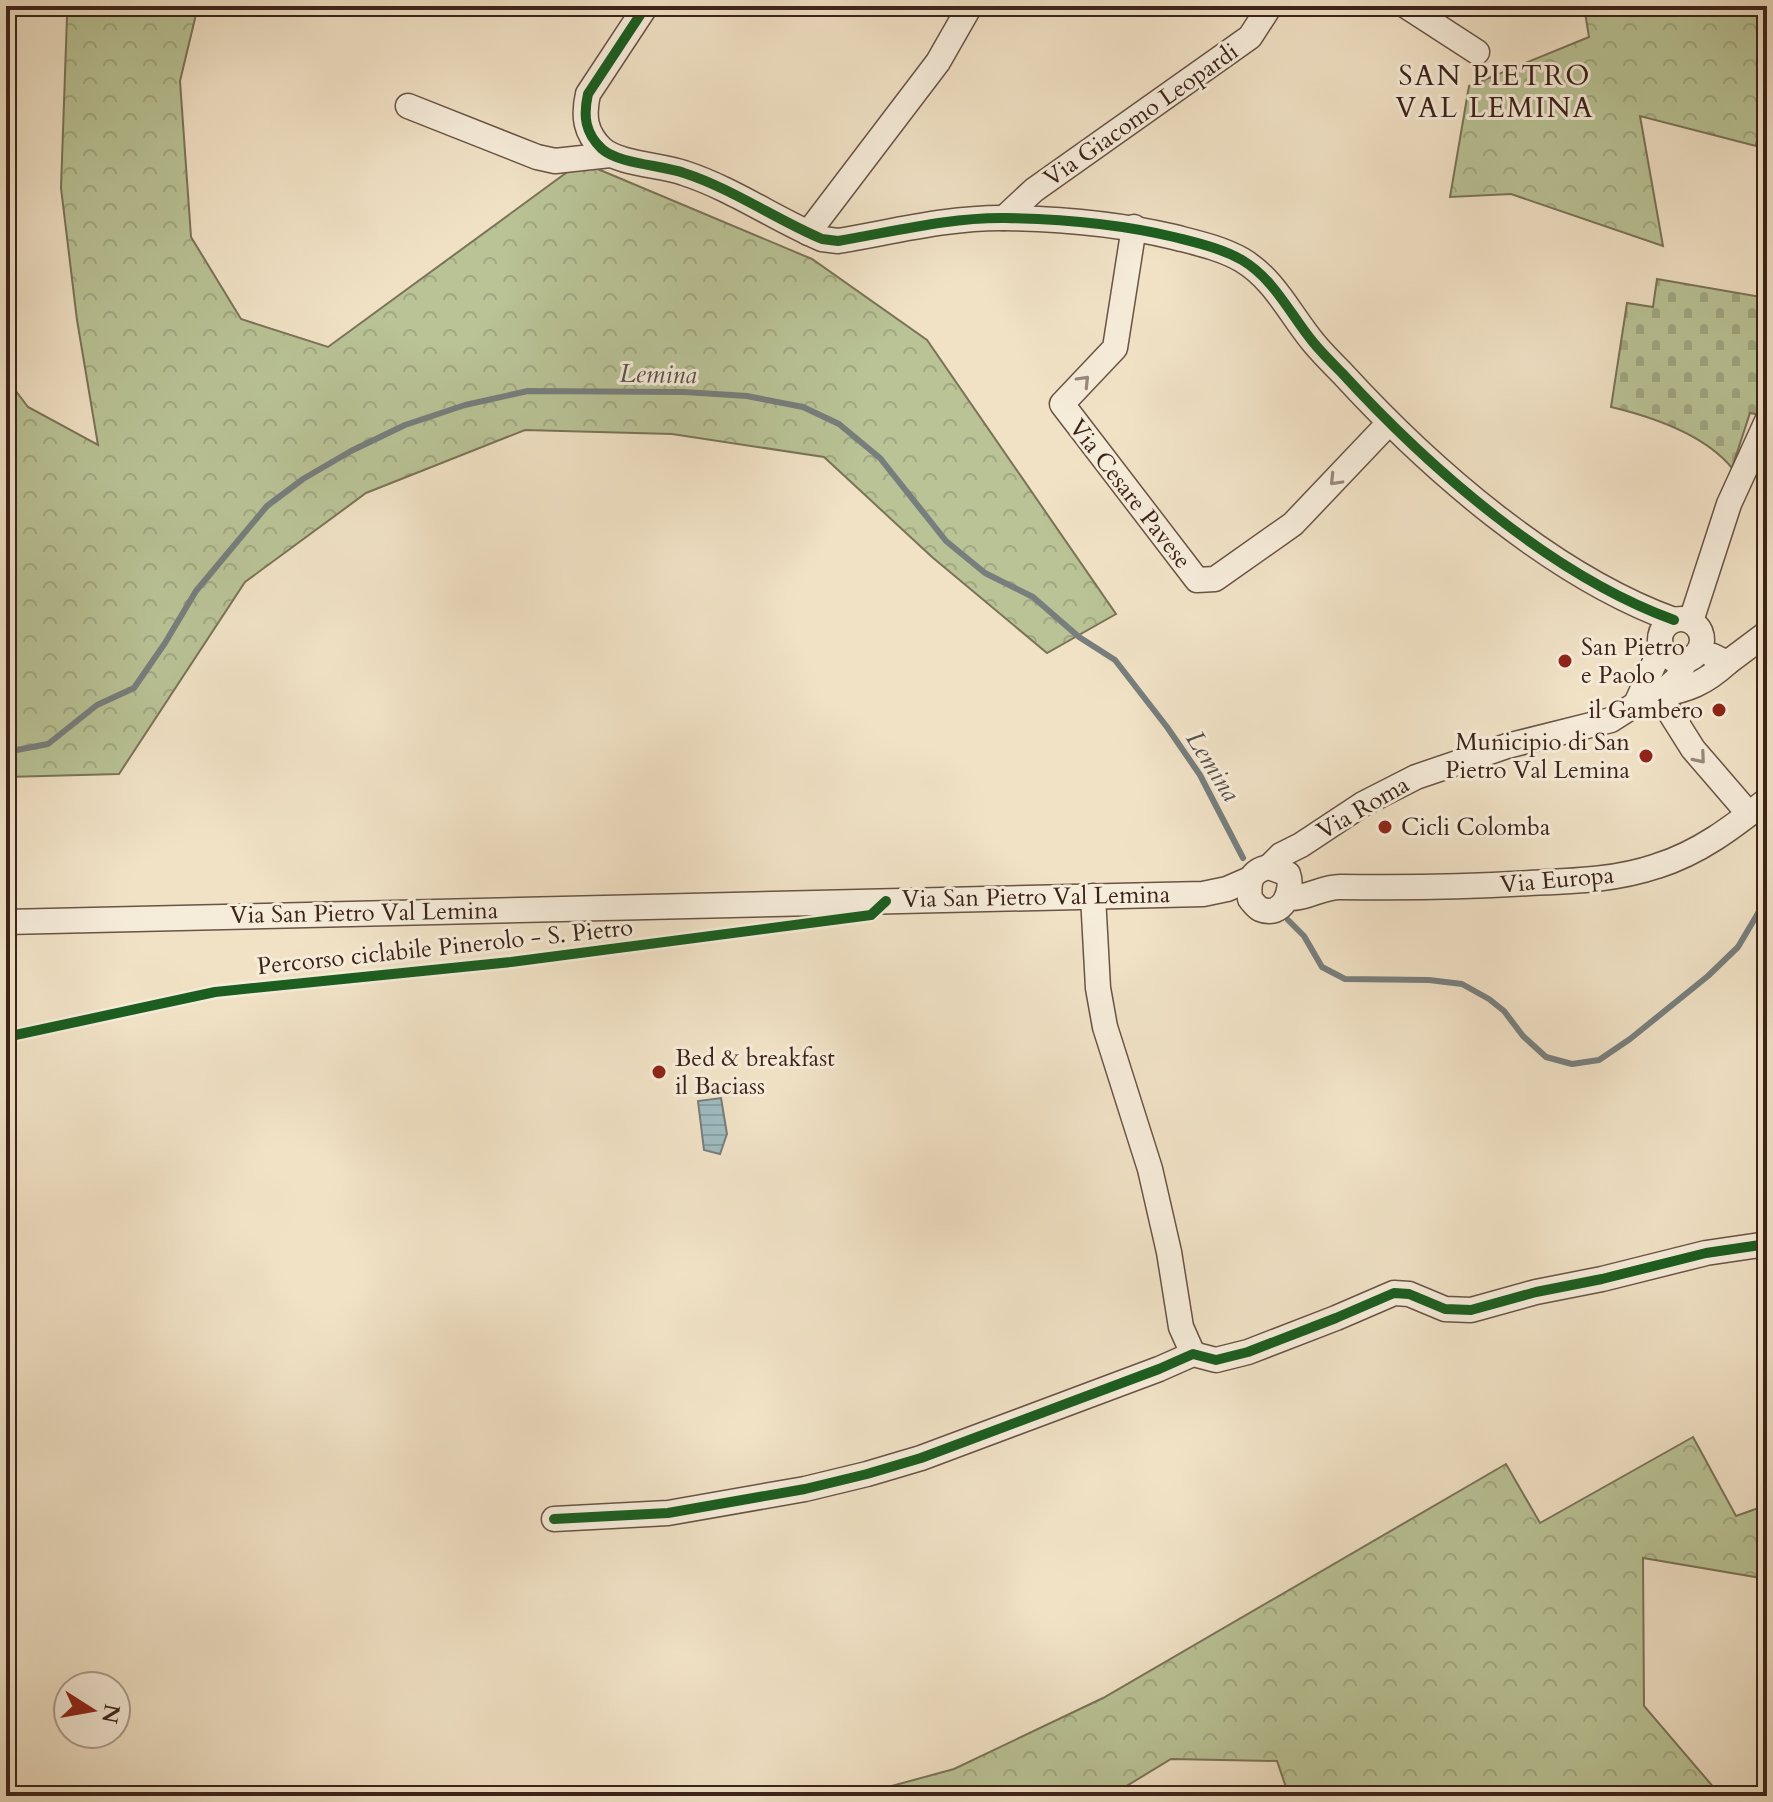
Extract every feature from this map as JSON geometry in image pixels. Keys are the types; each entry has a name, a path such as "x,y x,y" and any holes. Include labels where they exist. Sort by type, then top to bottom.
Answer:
{"street":[{"path":"610,155 586,128 584,111 588,94 646,6"},
{"path":"808,233 938,62 970,6"},
{"name":"Via Giacomo Leopardi","path":"1004,218 1034,190 1250,37 1270,6"},
{"path":"1406,6 1477,52"},
{"path":"408,106 537,157 555,161 610,155 699,177 822,239 838,241 958,221 1004,218 1134,227 1211,246 1242,260 1269,281 1313,342 1388,424 1481,505 1535,544 1638,607 1671,632 1700,630 1702,643 1677,679 1648,700"},
{"name":"Via Cesare Pavese","path":"1134,227 1115,348 1062,404 1197,580 1215,579 1293,524 1388,424"},
{"path":"1648,700 1671,632 1729,504 1756,471 1767,421"},
{"path":"1671,632 1672,660 1692,655 1734,658"},
{"path":"1648,700 1686,690 1715,674 1767,633"},
{"path":"1648,700 1693,749 1758,807"},
{"name":"Via Roma","path":"1273,873 1298,855 1301,845 1363,804 1416,777 1507,746 1611,720 1648,700"},
{"name":"Via Europa","path":"1258,907 1271,911 1282,906 1287,898 1301,899 1328,887 1471,887 1591,880 1622,875 1657,866 1691,852 1719,837 1758,807"},
{"path":"1258,907 1250,899 1273,873 1291,883 1287,898"},
{"name":"Via Europa","path":"1273,873 1318,880 1328,887"},
{"name":"Via San Pietro Val Lemina","path":"6,922 1203,894 1273,873"},
{"name":"Via San Pietro Val Lemina","path":"1203,894 1226,905 1246,909 1258,907"},
{"path":"1093,896 1095,962 1105,1027 1150,1169 1169,1252 1181,1327 1193,1354"},
{"path":"554,1519 668,1513 805,1489 867,1474 921,1458 1193,1354 1216,1360 1248,1352 1394,1293 1409,1294 1445,1309 1471,1310 1706,1253 1767,1244"}],"green space":[{"path":"75,6 198,6 180,81 191,237 241,319 328,347 581,162 812,259 927,340 1116,614 1047,653 932,557 824,457 672,434 525,430 366,493 245,582 119,774 6,777 6,378 28,407 98,445 77,320 61,188 67,17"},
{"path":"1584,6 1767,6 1767,79 1756,146 1640,116 1663,246 1511,194 1450,197 1469,86 1589,37"},
{"path":"1657,279 1767,298 1767,384 1761,415 1750,413 1732,468 1707,446 1677,428 1611,407 1627,303 1653,307"},
{"path":"1693,1437 1736,1516 1767,1505 1767,1579 1643,1558 1644,1706 1721,1796 1289,1796 1277,1761 1171,1759 1110,1796 855,1796 954,1769 1103,1698 1506,1464 1540,1523"}],"water":[{"path":"721,1098 727,1134 720,1154 704,1150 698,1101"}],"waterway":[{"name":"Lemina","path":"6,752 48,744 97,705 134,688 196,591 267,506 303,479 405,425 465,405 528,391 684,392 747,396 803,407 839,424 880,458 946,541 985,573 1033,597 1079,637 1115,660 1200,775 1243,858"},
{"name":"Lemina","path":"1288,920 1304,936 1322,967 1345,979 1429,980 1462,984 1504,1011 1523,1036 1546,1057 1572,1064 1599,1060 1708,976 1738,947 1767,898"}],"cycle path":[{"path":"646,6 588,94 586,117 589,130 596,143 610,154 702,180 822,239 838,241 964,220 1027,219 1133,229 1226,252 1263,277 1316,346 1376,409 1495,516 1583,576 1628,601 1674,620"},
{"name":"Percorso ciclabile Pinerolo - S. Pietro","path":"6,1037 215,992 511,962 871,915 886,901"},
{"path":"554,1519 668,1513 805,1489 867,1474 921,1458 1193,1354 1216,1360 1248,1352 1394,1293 1409,1294 1445,1309 1471,1310 1706,1253 1767,1244"}],"place":[{"name":"San Pietro e Paolo","path":"1565,661"},
{"name":"il Gambero","path":"1719,710"},
{"name":"Municipio di San Pietro Val Lemina","path":"1646,756"},
{"name":"Cicli Colomba","path":"1385,827"},
{"name":"Bed & breakfast il Baciass","path":"659,1072"}],"district":[{"name":"SAN PIETRO VAL LEMINA","path":"1495,92"}]}
